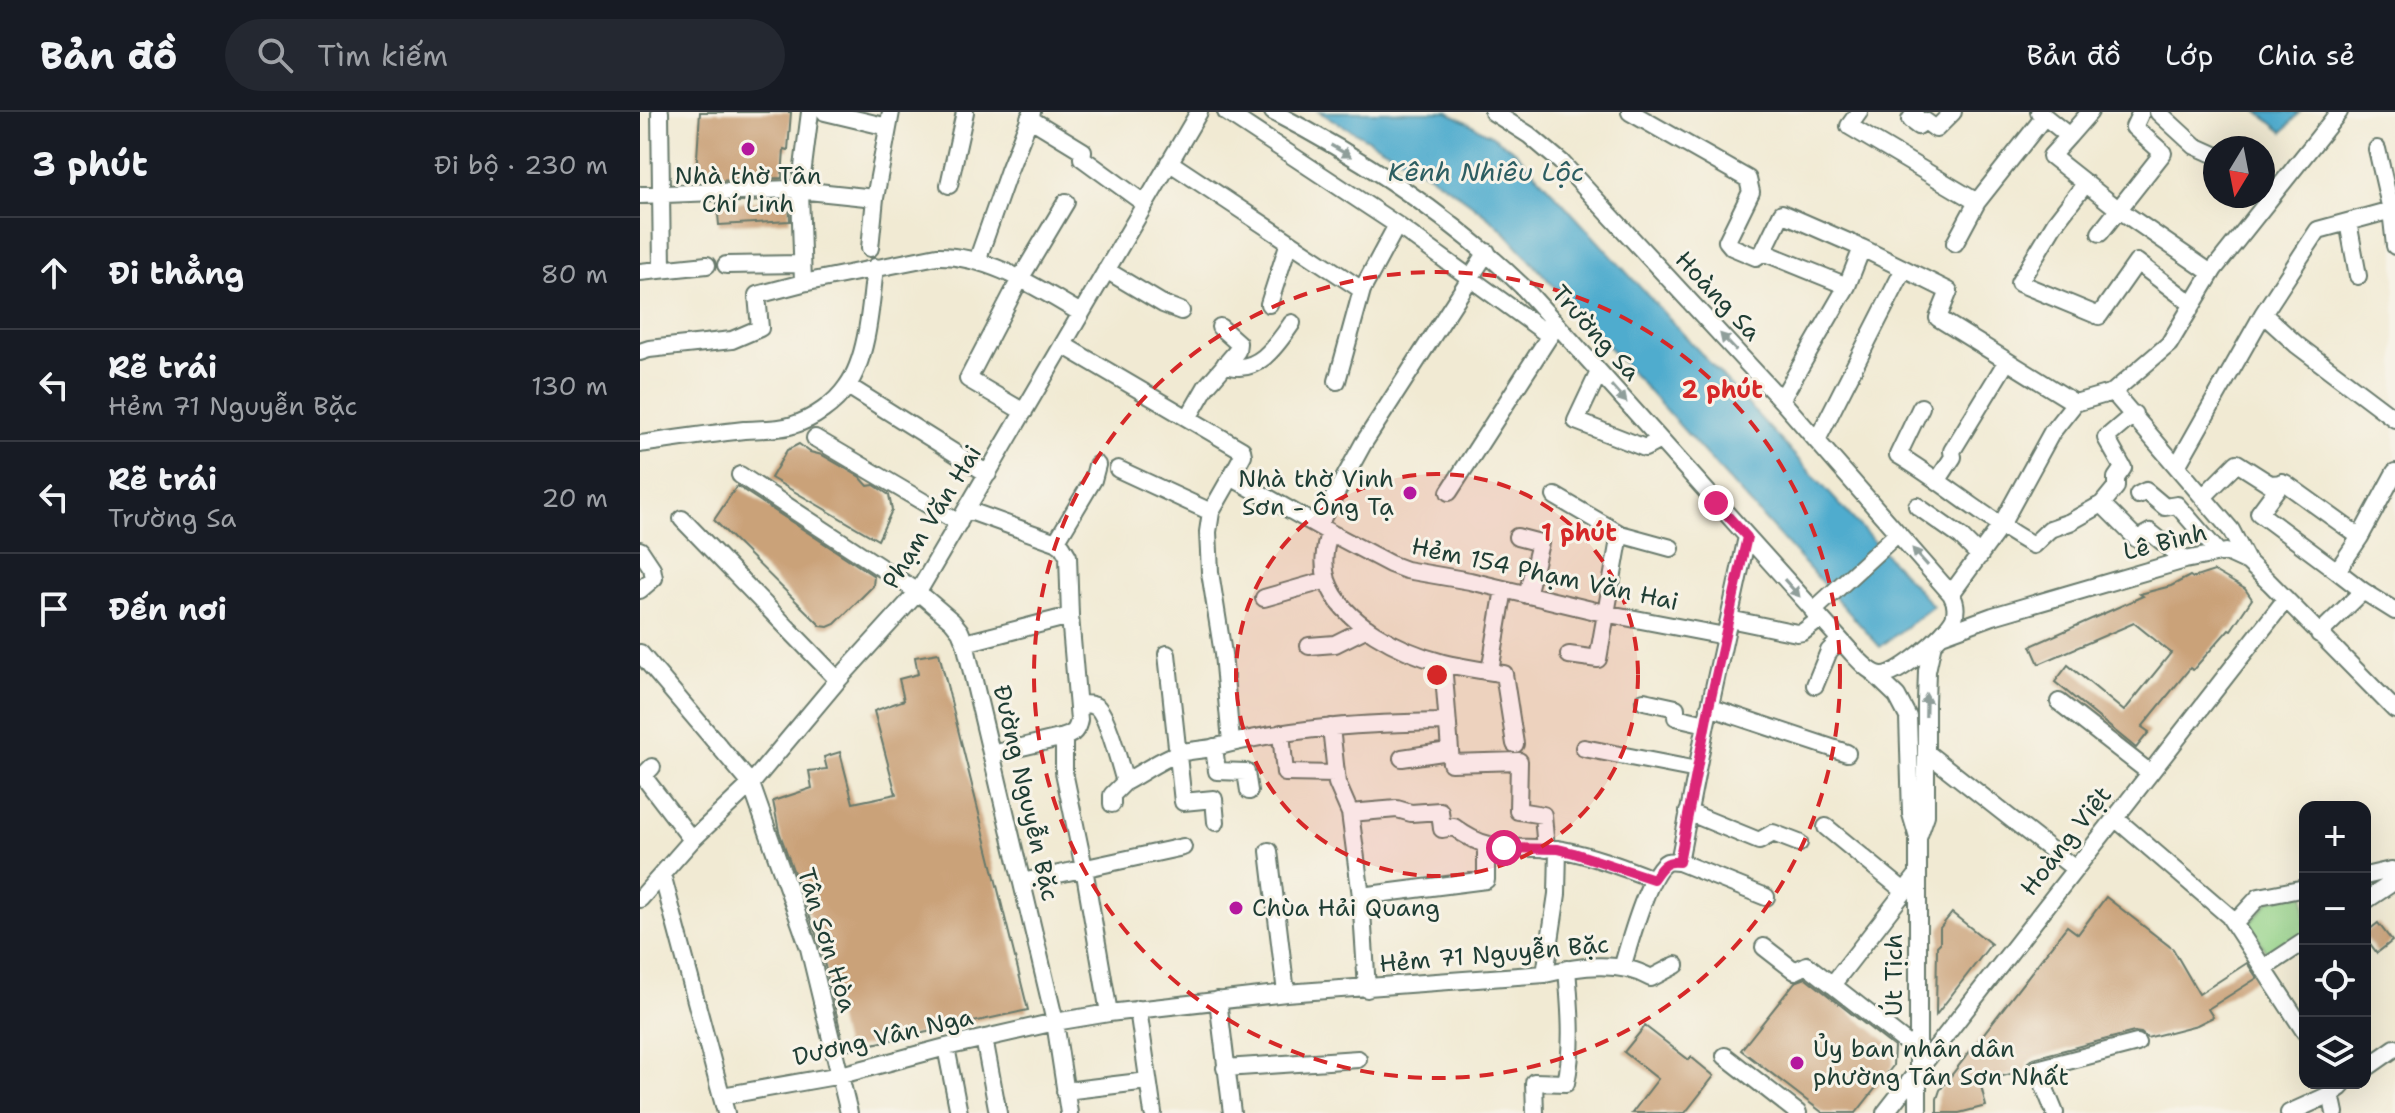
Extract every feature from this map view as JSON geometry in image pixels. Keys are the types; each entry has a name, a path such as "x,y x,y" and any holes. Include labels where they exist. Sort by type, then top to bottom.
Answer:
{"street":[{"path":"660,112 662,268"},
{"path":"803,283 800,191 810,112"},
{"path":"825,112 889,119 870,248"},
{"path":"949,185 965,112"},
{"name":"Phạm Văn Hai","path":"642,891 751,784 838,680 918,592 1199,112"},
{"path":"1226,112 1553,330 1449,492"},
{"name":"Hoàng Sa","path":"1493,112 1521,129 1561,162 1817,440 1893,538 1953,597 1976,614 1993,616"},
{"path":"1630,112 1652,118 1748,179 1751,192 1727,241 1732,247 1756,257 1763,252 1782,213 1862,248 1949,291 1938,318 2075,403"},
{"path":"1859,112 1849,126 1977,202"},
{"path":"1915,112 1910,120 1918,126 1925,121 1936,129 1953,112"},
{"path":"2090,112 2051,156 2118,209 2211,273"},
{"path":"2100,233 2163,153 2134,127 2141,112"},
{"path":"2158,112 2203,150"},
{"path":"1872,672 1881,675 1893,673 1937,639 1955,615 1953,597 2000,527 2052,432 2075,403 2113,392 2169,344 2211,273 2339,112"},
{"name":"Trường Sa","path":"1278,113 1401,188 1487,252 1523,287 1553,330 1599,372 1747,537 1819,610 1840,640 1897,696 1905,709 1909,725"},
{"path":"1955,243 1977,202 2042,114 2069,136"},
{"path":"977,261 1031,115 1083,151 1082,158 1145,204"},
{"path":"2377,149 2393,210 2395,246"},
{"path":"1169,162 1362,290"},
{"path":"2086,183 2055,223 2019,283 2099,316 2137,262 2192,304"},
{"path":"640,195 789,189 875,198"},
{"path":"1024,412 968,379 1020,279 1066,202"},
{"path":"2177,466 2263,314 2318,230 2393,210"},
{"path":"2348,222 2358,276"},
{"path":"1337,381 1362,290 1397,225"},
{"path":"1269,304 1289,242"},
{"path":"1781,400 1847,286 1862,248"},
{"path":"1487,252 1363,444 1323,529 1324,564 1327,580 1340,603 1380,638 1443,663 1504,674 1515,744"},
{"path":"1763,252 1847,286"},
{"path":"640,352 732,340 760,328 757,295 937,256 977,261 1020,279 1081,313"},
{"path":"726,265 801,264"},
{"path":"640,272 707,265"},
{"path":"640,444 789,427 808,420 827,406 848,386 863,347 875,267"},
{"path":"1817,440 1904,269"},
{"path":"1106,270 1163,304 1181,311"},
{"path":"2263,314 2297,345 2395,419"},
{"path":"1225,364 1242,368 1255,363 1274,348 1292,323"},
{"path":"1188,418 1206,387 1237,351 1238,343 1220,327"},
{"path":"1063,345 1242,450 1243,455 1211,512 1209,558 1223,654 1231,742"},
{"path":"1938,480 1953,457 1952,451 2007,361"},
{"path":"1599,372 1576,421 1645,448 1660,440"},
{"path":"848,386 988,474"},
{"path":"2113,392 2231,530 2248,562"},
{"path":"1921,407 1898,455 1938,480 2000,527 2033,545 2050,529 2102,504 2116,487 2116,478 2123,468 2106,438 2134,414"},
{"path":"815,438 963,517 1056,542 1068,556 1070,616 1079,704 1077,729 1071,735 992,754"},
{"path":"2203,497 2237,463 2270,484 2282,482 2360,537"},
{"path":"1056,542 1093,480 1097,465"},
{"path":"1118,469 1211,512"},
{"path":"2337,571 2360,537 2395,472"},
{"name":"Đường Nguyễn Bặc","path":"740,475 918,592 960,631 1055,1022 1069,1113"},
{"name":"Hẻm 154 Phạm Văn Hai","path":"1231,477 1323,529 1406,570 1604,613 1727,628 1803,632 1819,610"},
{"path":"2282,482 2259,513 2363,591 2395,611"},
{"path":"2138,495 2146,491 2165,507 2177,505 2218,552"},
{"path":"1555,496 1620,534 1671,548"},
{"path":"2102,504 2137,539 2150,532 2185,560"},
{"path":"1917,506 1961,537 1980,556"},
{"path":"682,519 838,680"},
{"path":"1569,655 1598,659 1620,534"},
{"path":"1517,537 1540,543 1527,595"},
{"path":"1679,862 1747,537"},
{"path":"1819,610 1893,538"},
{"path":"640,550 652,568 654,578 640,590"},
{"name":"Lê Bình","path":"1937,639 1993,616 2185,560 2218,552 2233,554 2248,562 2395,710"},
{"path":"1264,598 1327,580"},
{"path":"1490,671 1504,589"},
{"path":"2319,634 2363,591"},
{"name":"Hoàng Việt","path":"1885,1113 2286,599"},
{"path":"965,643 1070,616"},
{"path":"1309,646 1335,644 1367,628"},
{"name":"Út Tịch","path":"1918,838 1926,815 1927,671 1937,639"},
{"path":"1815,685 1829,651 1840,640"},
{"path":"640,653 751,784"},
{"path":"1167,654 1183,802 1214,799 1216,822"},
{"path":"1443,663 1451,763 1519,761 1518,811 1543,815 1552,849 1554,921 1545,974"},
{"path":"1644,701 1676,708 1676,717 1708,716 1847,753"},
{"path":"2059,702 2150,773"},
{"path":"1079,704 1098,708 1125,782"},
{"path":"1112,804 1112,795 1125,782 1178,753 1281,733 1331,727 1447,722"},
{"name":"Út Tịch","path":"1909,725 1911,814 1918,838 1918,1113"},
{"path":"1331,727 1337,783 1350,813 1361,896 1367,989"},
{"path":"1281,733 1285,773 1336,774"},
{"path":"1064,737 1064,772 1109,1013"},
{"path":"1214,747 1217,771 1246,772 1249,791"},
{"path":"1584,748 1697,770"},
{"path":"1402,758 1449,751"},
{"path":"1926,752 2075,869"},
{"path":"652,767 643,776 692,840"},
{"name":"Tân Sơn Hòa","path":"751,784 809,948 849,1113"},
{"path":"1350,813 1397,809 1411,813 1440,811 1442,829 1454,827 1466,837 1486,845 1552,849 1592,857 1653,879 1667,862 1679,862 1766,897"},
{"path":"1688,812 1759,841 1773,833 1799,843"},
{"path":"2115,818 2221,908 2299,1023"},
{"path":"1826,827 1904,891"},
{"path":"1361,896 1486,880 1486,845"},
{"path":"1022,882 1183,847"},
{"path":"1269,851 1286,993"},
{"path":"2371,875 2391,870 2395,879 2371,897"},
{"path":"662,874 724,1105"},
{"path":"1832,985 1918,874"},
{"name":"Hẻm 71 Nguyễn Bặc","path":"1055,1022 1138,1009 1286,993 1545,974 1567,969 1622,968 1653,879"},
{"path":"2234,924 2259,897 2299,889"},
{"path":"2264,968 2299,945"},
{"path":"1764,947 1795,971 1807,965 1918,1052"},
{"path":"1622,968 1651,978 1676,965"},
{"path":"1535,1113 1534,1082 1566,1083 1570,1037 1567,969"},
{"path":"1218,1000 1232,1113"},
{"path":"1138,1009 1153,1113"},
{"name":"Dương Vân Nga","path":"724,1105 1055,1022"},
{"path":"984,1038 998,1113"},
{"path":"2055,1113 2037,1069 2137,1043"},
{"path":"946,1047 959,1113"},
{"path":"2371,1065 2395,1048"},
{"path":"1725,1056 1798,1113"},
{"path":"1225,1068 1358,1059"},
{"path":"1065,1091 1148,1081"},
{"path":"2289,1113 2335,1089"},
{"path":"2335,1113 2339,1089"}],"green space":[{"path":"2299,894 2299,938 2270,957 2249,924 2270,900"}],"water":[{"name":"Kênh Nhiêu Lộc","path":"1319,112 1448,112 1516,152 1933,606 1880,647 1502,229 1437,180"},
{"path":"2258,112 2300,112 2283,132"}],"building":[{"name":"Nhà thờ Tân Chí Linh","path":"700,112 791,112 782,178 716,181 716,175 696,173"},
{"path":"789,200 790,221 719,225 717,203"},
{"path":"799,444 860,477 868,486 874,485 889,495 892,510 878,540 771,478 787,450"},
{"path":"737,486 874,576 873,586 835,624 821,626 714,520"},
{"path":"2214,571 2245,589 2252,599 2231,630 2193,670 2190,668 2142,727 2149,732 2136,748 2055,682 2068,665 2124,711 2171,653 2134,623 2039,664 2031,646 2143,596 2140,594"},
{"path":"939,653 1028,1010 845,1050 820,945 779,831 773,801 812,788 809,771 827,769 824,757 840,752 853,803 896,794 874,711 904,700 899,679 918,674 915,657"},
{"path":"2106,897 2173,949 2199,994 2247,963 2257,978 2208,1009 2213,1017 2197,1025 2147,1038 2134,1032 2034,1058 2028,1062 2026,1070 1980,1082 1986,1106 1959,1113 1937,1113 1940,1090 2067,926 2078,934"},
{"path":"1952,913 1991,944 1936,1015 1937,946 1940,943 1940,928"},
{"path":"2378,923 2392,941 2377,953 2371,945 2371,928"},
{"path":"1806,978 1894,1047 1893,1066 1856,1113 1823,1113 1741,1050 1795,982"},
{"path":"1645,1026 1714,1076 1685,1113 1632,1113 1658,1079 1624,1052"}],"place":[{"name":"Nhà thờ Tân Chí Linh","path":"748,149"},
{"name":"Nhà thờ Vinh Sơn - Ông Tạ","path":"1410,493"},
{"name":"Chùa Hải Quang","path":"1236,908"},
{"name":"Ủy ban nhân dân phường Tân Sơn Nhất","path":"1797,1063"}],"route":[{"path":"1504,848 1558,849 1592,857 1653,879 1667,862 1679,862 1747,537 1716,503"}]}
